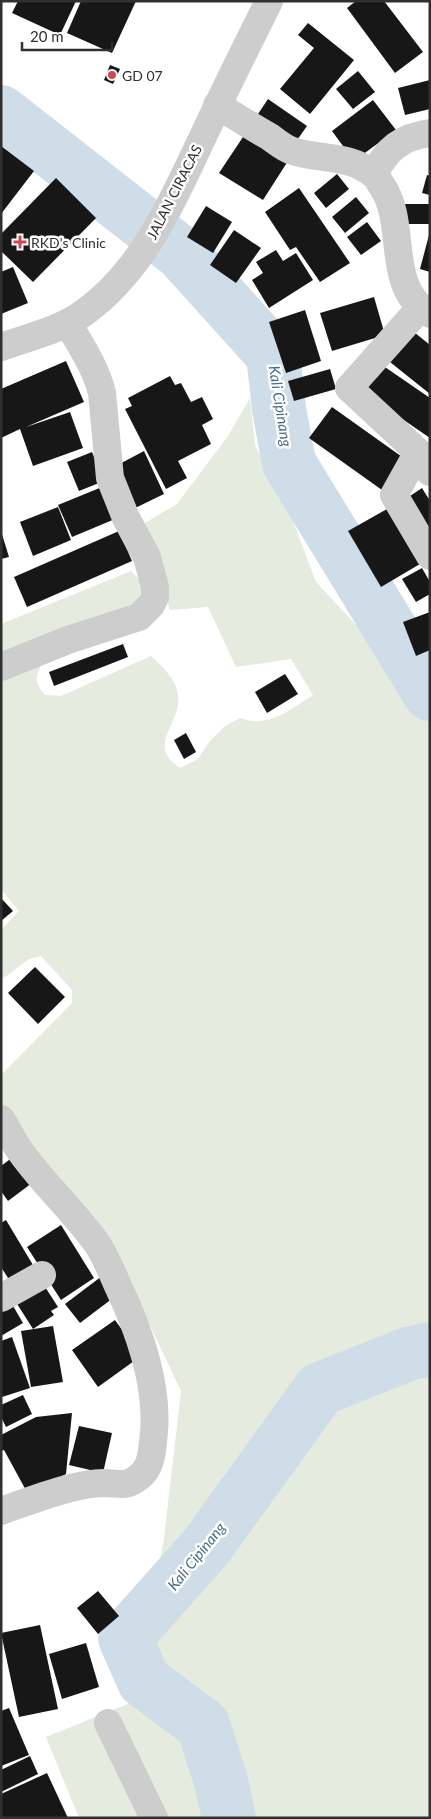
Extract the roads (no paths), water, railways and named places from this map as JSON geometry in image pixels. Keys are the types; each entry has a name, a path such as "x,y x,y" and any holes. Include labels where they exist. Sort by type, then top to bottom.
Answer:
{"street":[{"name":"JALAN CIRACAS","path":"1,347 68,323 98,302 122,280 167,211 217,105 270,1"},
{"path":"217,105 292,151 338,158 374,174 387,194 392,205 400,265 405,284 425,311 349,388 424,462 394,495 430,556"},
{"path":"374,174 382,160 396,145 409,138 430,132"},
{"path":"1,667 68,640 139,617 146,611 155,597 155,587 147,557 126,518 110,478 108,444 100,383 96,372 68,323"},
{"path":"1,1119 10,1152 93,1239 108,1263 129,1309 147,1362 155,1418 150,1464 145,1472 131,1482 122,1485 103,1483 78,1487 1,1510"},
{"path":"1,1298 42,1275"},
{"path":"108,1723 154,1818"}],"waterway":[{"name":"Kali Cipinang","path":"1,112 181,253 273,355 279,409 289,463 430,694"},
{"name":"Kali Cipinang","path":"229,1818 221,1781 203,1725 144,1681 125,1638 206,1547 320,1389 408,1354 430,1349"}],"place":[{"name":"GD 07","path":"112,75"},
{"name":"RKD's Clinic","path":"20,242"}]}
